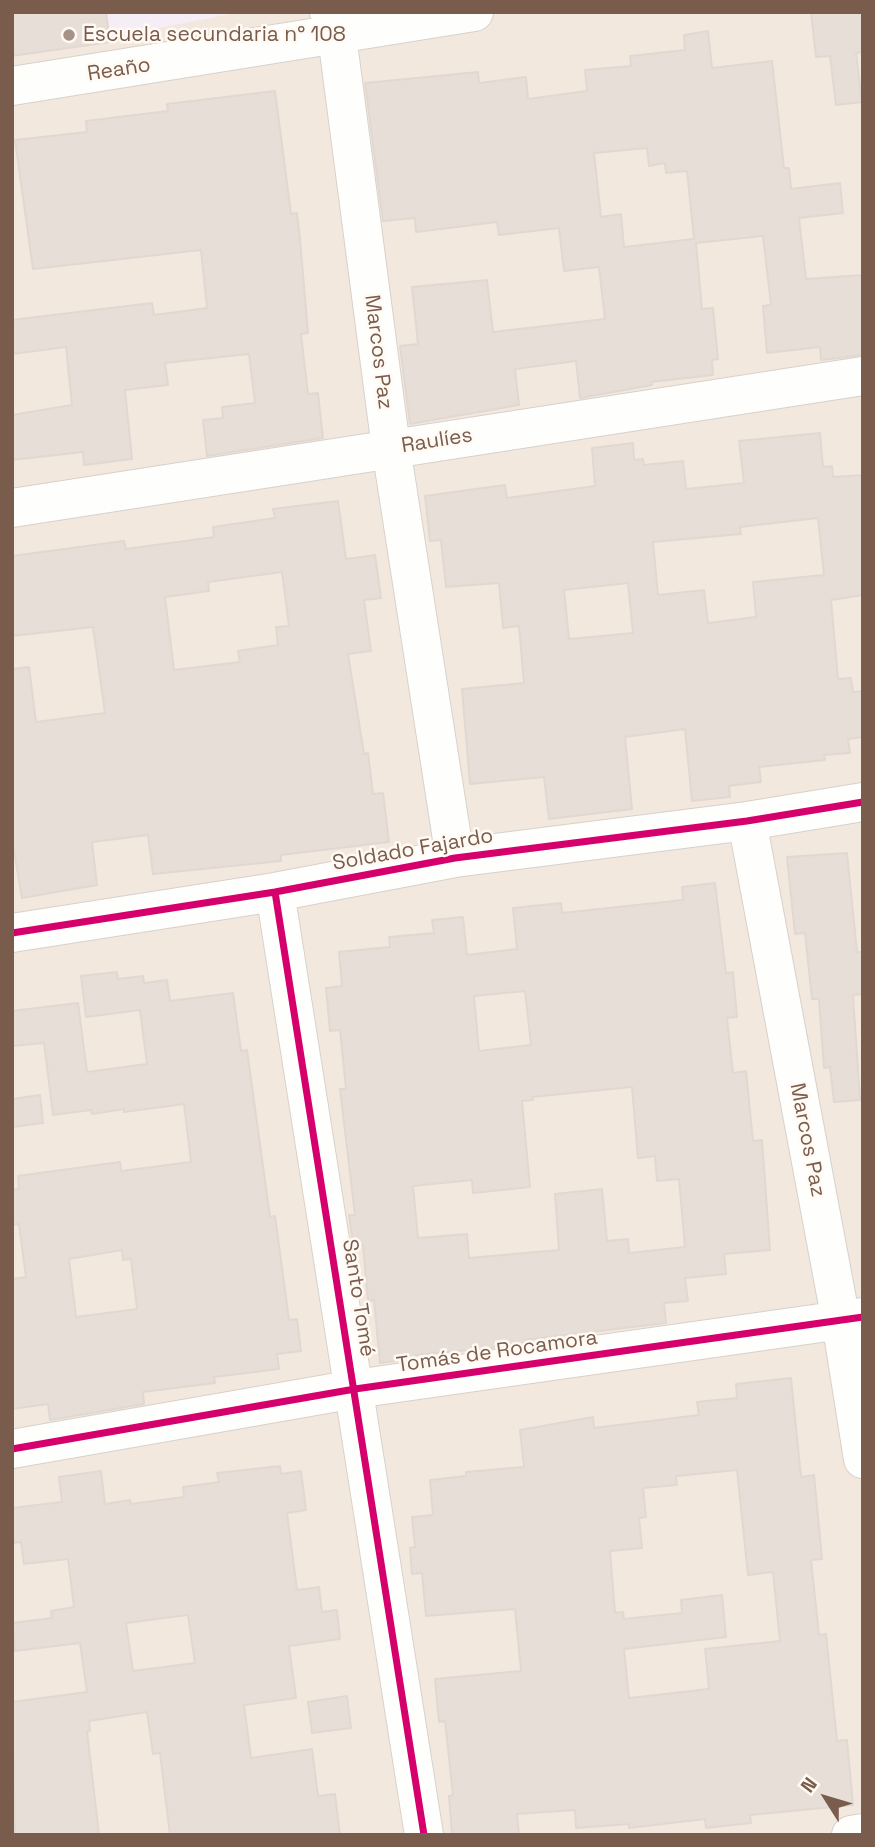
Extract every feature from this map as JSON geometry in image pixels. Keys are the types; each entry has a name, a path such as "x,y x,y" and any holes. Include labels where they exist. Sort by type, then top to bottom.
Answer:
{"street":[{"name":"Reaño","path":"12,86 333,24 474,12"},
{"name":"Marcos Paz","path":"333,24 391,448 455,858"},
{"name":"Raulíes","path":"12,508 863,376"},
{"name":"Soldado Fajardo","path":"12,933 275,892 455,858 747,821 863,802"},
{"name":"Marcos Paz","path":"747,821 852,1319 863,1459"},
{"name":"Santo Tomé","path":"275,892 424,1835"},
{"name":"Tomás de Rocamora","path":"12,1449 355,1390 852,1319"},
{"path":"851,1835 863,1833"}],"shaded area":[{"path":"12,12 863,12 863,1835 12,1835"},
{"name":"Escuela secundaria n° 108","path":"12,12 240,12 12,57"}],"building":[{"name":"Escuela secundaria n° 108","path":"12,12 106,12 110,42 12,56"},
{"path":"811,12 863,12 863,52 856,53 862,102 836,105 830,56 816,57"},
{"path":"708,31 712,68 772,61 784,168 789,168 791,189 840,183 843,213 799,218 806,279 863,275 863,355 821,360 820,347 767,353 763,306 771,305 763,236 696,243 702,309 713,308 718,359 712,360 713,375 651,382 652,385 580,398 576,361 515,369 519,405 410,424 400,346 418,344 412,287 487,280 493,332 605,319 599,267 564,271 559,228 499,235 497,222 416,232 415,218 383,221 365,83 478,72 479,83 526,77 528,99 587,91 585,70 631,66 630,56 685,50 684,35","holes":["647,148 649,166 665,163 666,173 687,171 694,239 624,247 621,214 601,217 594,153"]},
{"path":"275,91 291,214 297,213 300,239 308,333 301,334 308,394 318,393 323,438 207,456 203,420 223,418 222,407 255,403 249,354 165,363 168,385 125,390 132,459 84,465 83,452 12,460 12,415 72,405 66,347 12,354 12,320 152,303 154,315 207,308 201,250 33,269 15,140 87,132 86,121 168,111 167,104"},
{"path":"820,433 823,467 832,466 833,477 863,475 863,595 831,600 838,679 851,678 853,692 863,691 863,737 848,739 850,753 824,755 825,760 759,767 761,782 729,786 730,797 692,801 685,729 625,737 632,809 549,819 544,777 470,784 462,689 524,683 519,626 503,628 499,583 446,587 441,540 430,541 425,496 505,485 507,498 595,486 592,448 633,443 634,460 643,459 644,465 683,461 686,489 744,483 739,441","holes":["818,518 824,575 753,582 756,617 708,623 704,590 658,595 653,542 741,534 740,527","628,583 633,633 569,639 564,590"]},
{"path":"338,501 346,559 375,555 381,598 364,600 371,651 348,654 364,754 368,753 373,794 383,793 389,842 281,855 281,861 153,874 148,835 92,842 97,885 22,898 12,840 12,669 29,667 36,722 105,713 93,627 12,636 12,556 124,541 126,549 214,537 213,527 275,518 273,509","holes":["282,572 289,626 276,627 278,645 238,651 240,662 174,670 165,597 209,591 208,582"]},
{"path":"847,853 857,952 863,952 863,994 853,995 860,1100 834,1102 830,1067 824,1068 819,999 812,999 805,933 795,934 787,857"},
{"path":"715,883 726,973 733,972 737,1017 727,1018 733,1073 746,1071 753,1141 762,1140 770,1250 724,1254 726,1274 685,1278 688,1301 664,1303 666,1323 524,1340 524,1343 491,1348 416,1355 416,1358 380,1363 374,1300 368,1301 363,1245 353,1246 349,1215 355,1215 340,1089 346,1089 340,1030 330,1031 326,988 342,986 339,952 390,947 389,937 434,933 432,920 463,917 467,955 517,949 513,908 561,903 562,913 683,900 682,887","holes":["525,991 531,1045 479,1051 474,996","632,1087 638,1158 655,1156 657,1181 679,1179 685,1247 629,1253 628,1239 607,1241 602,1189 555,1194 559,1250 469,1258 467,1234 418,1238 413,1186 472,1180 473,1193 530,1187 522,1101 533,1100 532,1097"]},
{"path":"117,972 118,979 143,976 144,983 167,980 170,1001 233,993 241,1051 247,1050 270,1217 275,1216 289,1320 297,1319 301,1351 277,1354 279,1369 214,1377 215,1383 143,1392 144,1404 50,1420 48,1404 12,1409 12,1279 26,1277 19,1224 12,1225 12,1190 19,1189 18,1176 120,1162 121,1171 191,1162 184,1104 124,1112 124,1109 92,1114 91,1110 53,1115 44,1043 12,1046 12,1011 78,1003 87,1072 147,1064 140,1010 86,1017 81,976","holes":["122,1250 123,1260 131,1259 137,1309 76,1317 69,1259"]},
{"path":"40,1095 43,1123 12,1127 12,1099"},
{"path":"791,1378 801,1477 814,1475 822,1559 811,1560 819,1635 826,1634 837,1741 847,1740 853,1805 750,1815 751,1823 706,1828 705,1819 629,1828 629,1824 576,1828 575,1810 517,1814 519,1835 452,1835 449,1796 453,1795 445,1721 439,1722 435,1679 521,1671 515,1609 426,1616 422,1573 412,1574 410,1548 415,1547 412,1517 433,1515 430,1480 466,1476 466,1472 524,1467 520,1430 593,1417 594,1428 699,1415 697,1402 737,1398 736,1384","holes":["737,1470 748,1575 773,1572 780,1641 705,1649 709,1689 629,1698 624,1649 726,1637 722,1595 681,1600 682,1613 624,1619 623,1612 615,1613 610,1551 642,1548 639,1518 646,1517 643,1488 677,1485 676,1476"]},
{"path":"280,1466 281,1474 301,1471 306,1510 287,1513 297,1590 319,1587 322,1612 337,1610 340,1639 289,1646 296,1698 244,1705 251,1758 312,1749 318,1796 335,1794 340,1835 170,1835 160,1753 153,1754 147,1712 89,1721 90,1731 87,1731 99,1835 15,1835 12,1702 87,1692 80,1643 15,1651 12,1623 52,1618 51,1611 74,1607 68,1559 24,1564 21,1542 12,1543 12,1508 62,1502 59,1477 101,1471 105,1504 130,1500 131,1504 184,1497 183,1487 219,1482 217,1473","holes":["188,1615 195,1663 133,1671 126,1623"]},
{"path":"347,1696 351,1728 312,1733 308,1702"}],"cycle path":[{"path":"12,933 275,892 455,858 747,821 863,802"},
{"path":"275,892 424,1835"},
{"path":"12,1449 355,1389 863,1317"}],"place":[{"name":"Escuela secundaria n° 108","path":"69,35"}]}
